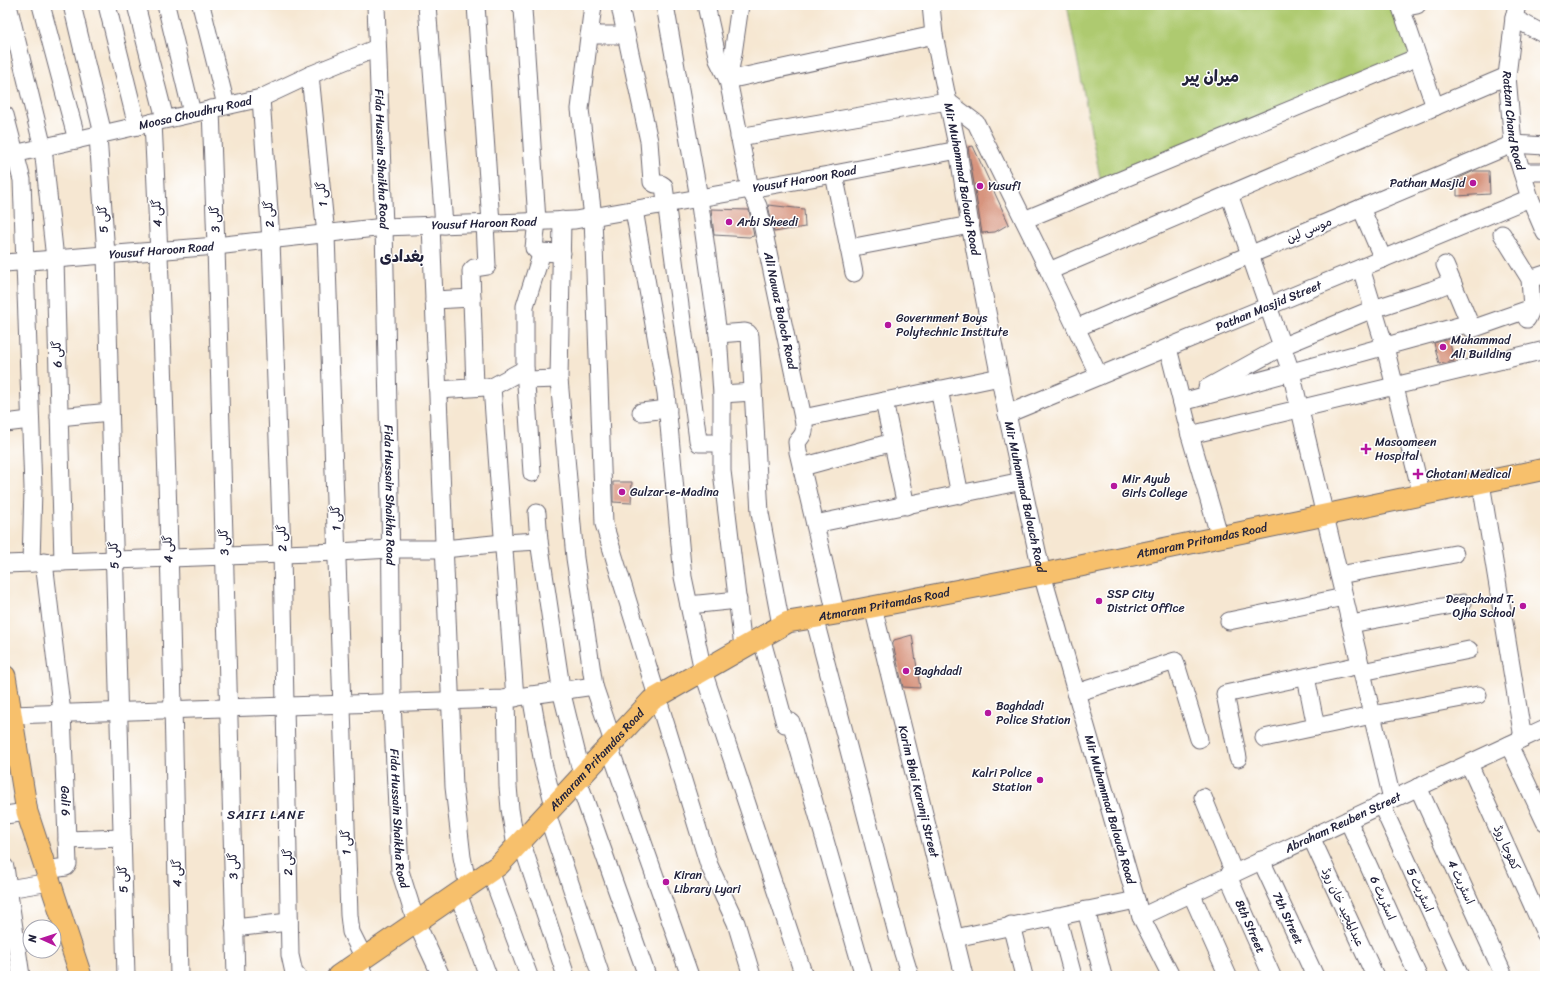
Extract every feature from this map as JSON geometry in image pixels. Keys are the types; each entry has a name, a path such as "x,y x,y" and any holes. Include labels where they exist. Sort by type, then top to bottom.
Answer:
{"main road":[{"name":"Atmaram Pritamdas Road","path":"340,975 362,965 416,922 499,865 652,700 788,622 1042,574 1220,538 1326,514 1422,496 1545,469"},
{"path":"5,676 8,706 27,812 48,876 57,919"},
{"path":"62,939 81,976"}],"street":[{"name":"گلی 6","path":"8,5 43,148 55,259 63,562"},
{"path":"41,5 77,140"},
{"name":"گلی 5","path":"72,5 101,134 106,255 126,976"},
{"path":"107,5 152,122"},
{"path":"136,5 152,122"},
{"path":"166,5 192,113"},
{"name":"گلی 3","path":"201,5 218,107 216,246 236,976"},
{"name":"Fida Hussain Shaikha Road","path":"376,5 384,227 391,549 392,703 400,871 416,922 441,976"},
{"path":"427,5 438,225 434,300 454,787 462,857 463,890 488,976"},
{"path":"475,388 472,269 486,267 487,265 488,223 476,5"},
{"path":"520,5 522,9 537,221 534,248 538,252 562,253"},
{"path":"593,5 580,110 593,217 604,524 656,697 709,865 736,923 752,976"},
{"path":"621,5 621,11 649,141 652,182 655,184 663,184 667,204 698,440 699,443 722,443"},
{"path":"665,5 699,198 718,334 722,394 722,472 744,647"},
{"path":"706,5 718,60 728,80 934,35"},
{"name":"Ali Nawaz Baloch Road","path":"740,5 728,80 750,189 758,206 761,218 803,418 805,431 804,435 797,442 836,614"},
{"name":"Mir Muhammad Balouch Road","path":"931,5 934,35 958,150 970,225 1007,414 1042,574 1141,917 1171,976"},
{"path":"1406,6 1418,57 1435,107"},
{"path":"1516,11 1545,35"},
{"name":"Rattan Chand Road","path":"1516,11 1506,76 1513,144 1530,198 1545,233"},
{"path":"589,35 626,35"},
{"name":"Moosa Choudhry Road","path":"10,155 260,98 310,75 377,48"},
{"path":"1024,220 1418,57"},
{"name":"گلی 1","path":"310,75 326,234 338,552 341,704 349,915 351,932 362,965"},
{"path":"1049,271 1506,76"},
{"name":"گلی 2","path":"260,98 271,240 282,553 290,955 294,973 297,976"},
{"path":"739,137 947,101 976,123 1099,376"},
{"name":"Gali 6","path":"5,114 10,155 22,180 30,420 37,563 62,713 67,840 66,867 48,876"},
{"name":"گلی 4","path":"152,122 159,251 173,710 179,976"},
{"name":"موسی لین","path":"1076,328 1513,144 1545,146"},
{"name":"Yousuf Haroon Road","path":"5,263 216,246 384,227 562,220 593,217 834,174 958,150"},
{"path":"1522,172 1545,172"},
{"path":"834,174 854,274"},
{"name":"اسٹریٹ 5","path":"1229,194 1291,372 1326,514 1372,715 1386,802 1460,976"},
{"name":"Pathan Masjid Street","path":"1007,414 1530,198"},
{"path":"1361,208 1383,259"},
{"path":"634,210 666,393 683,577 703,671 804,976"},
{"path":"562,220 558,379 575,558 594,686 611,744 690,976"},
{"path":"850,248 970,225"},
{"path":"1445,265 1472,329 1530,313 1538,277 1502,234"},
{"path":"532,473 526,374 525,306 542,252"},
{"path":"1361,268 1396,386 1422,496"},
{"path":"1182,402 1283,346 1373,309 1452,282"},
{"path":"434,300 472,298"},
{"path":"1182,402 1470,323"},
{"path":"718,334 748,333 760,513 781,626"},
{"path":"1168,348 1190,435 1220,538"},
{"path":"1190,435 1545,350"},
{"path":"438,390 492,387 526,374 558,379"},
{"path":"803,418 1000,377"},
{"path":"492,387 503,543 517,697 508,786 510,809 519,844 566,976"},
{"path":"939,389 960,495"},
{"path":"722,394 753,392"},
{"path":"884,401 906,506"},
{"path":"641,412 668,409"},
{"path":"59,417 110,412"},
{"path":"5,423 30,420"},
{"path":"802,467 893,442"},
{"path":"815,524 1022,481"},
{"path":"1481,483 1516,741 1545,822"},
{"path":"537,513 539,541 562,691 580,778 647,976"},
{"path":"5,564 391,549 444,549 539,541"},
{"path":"1339,575 1455,554"},
{"path":"1229,621 1344,597"},
{"path":"689,605 738,600"},
{"path":"1351,624 1463,603"},
{"name":"Karim Bhai Karanji Street","path":"872,607 964,976"},
{"path":"814,617 898,937 910,976"},
{"path":"761,637 785,724 791,722 864,976"},
{"path":"1238,758 1225,694 1306,677 1469,650"},
{"path":"1076,693 1175,661 1199,739"},
{"path":"1306,677 1316,727"},
{"path":"8,706 62,713 229,709 450,701 517,697 594,686"},
{"path":"1264,738 1372,715 1478,695"},
{"path":"517,697 543,763 550,810 601,976"},
{"name":"Abraham Reuben Street","path":"1141,917 1516,741 1544,730"},
{"name":"کھوجا روڈ","path":"1469,764 1544,928"},
{"name":"اسٹریٹ 4","path":"1418,787 1504,976"},
{"name":"8th Street","path":"1204,797 1231,875 1272,976"},
{"path":"5,815 27,812"},
{"name":"اسٹریٹ 6","path":"1348,820 1417,976"},
{"name":"عبدالمجید خان روڈ","path":"1311,837 1375,976"},
{"path":"67,840 122,838"},
{"name":"7th Street","path":"1261,860 1315,976"},
{"path":"5,867 17,941 20,976"},
{"path":"490,871 529,976"},
{"path":"8,888 48,876"},
{"path":"1191,893 1228,976"},
{"path":"954,938 1136,900"},
{"path":"1086,910 1104,976"},
{"path":"1057,916 1073,976"},
{"path":"234,928 289,922"},
{"path":"1011,925 1024,976"}],"green space":[{"path":"1067,5 1400,5 1418,57 1101,183"}],"building":[{"name":"Yusufi","path":"973,146 1009,224 995,232 982,233 968,147"},
{"name":"Pathan Masjid","path":"1474,171 1489,171 1490,194 1457,196 1457,179"},
{"path":"768,205 804,209 805,227 774,232"},
{"name":"Arbi Sheedi","path":"711,209 749,210 754,236 714,235"},
{"name":"Muhammad Ali Building","path":"1449,339 1454,361 1439,364 1434,343"},
{"name":"Gulzar-e-Madina","path":"613,482 632,482 631,503 613,502"},
{"name":"Baghdadi","path":"912,635 920,688 903,687 893,644 894,640"}],"place":[{"name":"Pathan Masjid","path":"1473,183"},
{"name":"Yusufi","path":"980,186"},
{"name":"Arbi Sheedi","path":"729,222"},
{"name":"Government Boys Polytechnic Institute","path":"888,325"},
{"name":"Muhammad Ali Building","path":"1443,347"},
{"name":"Masoomeen Hospital","path":"1366,449"},
{"name":"Chotani Medical","path":"1418,474"},
{"name":"Mir Ayub Girls College","path":"1114,486"},
{"name":"Gulzar-e-Madina","path":"622,492"},
{"name":"SSP City District Office","path":"1099,601"},
{"name":"Deepchand T. Ojha School","path":"1523,606"},
{"name":"Baghdadi","path":"906,671"},
{"name":"Baghdadi Police Station","path":"988,713"},
{"name":"Kalri Police Station","path":"1040,780"},
{"name":"Kiran Library Lyari","path":"666,882"}],"district":[{"name":"میران پیر","path":"1211,76"},
{"name":"بغدادی","path":"402,256"},
{"name":"SAIFI LANE","path":"266,814"}]}
